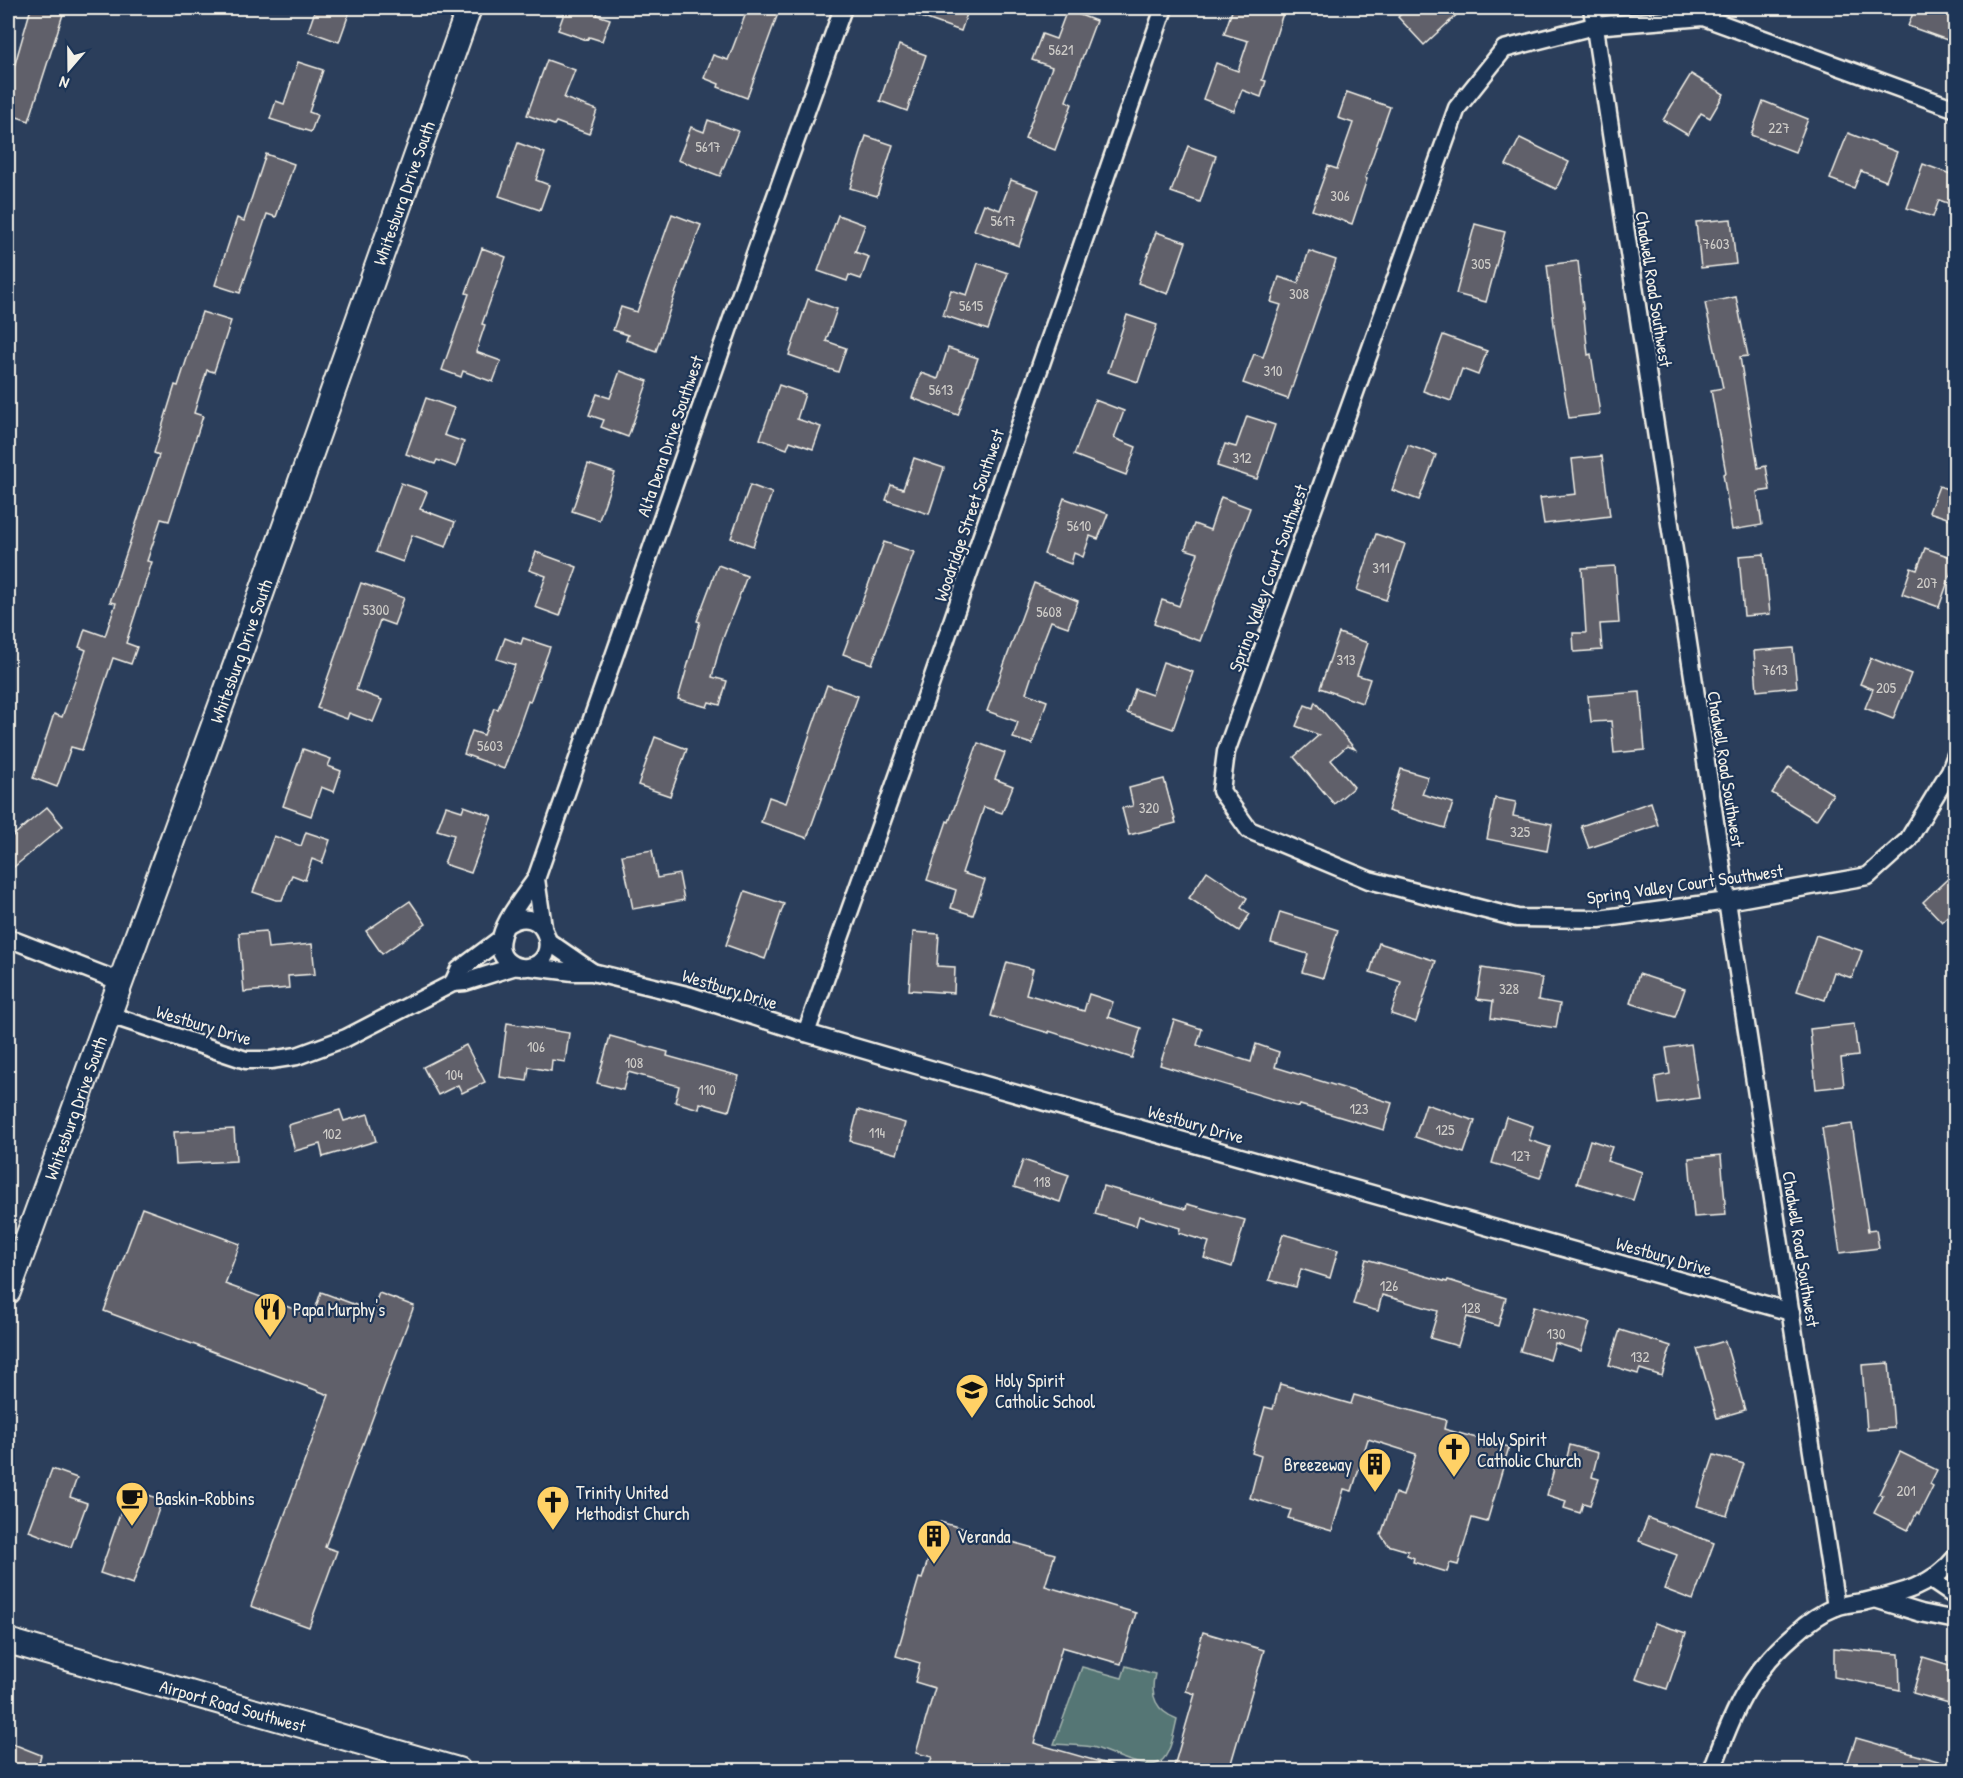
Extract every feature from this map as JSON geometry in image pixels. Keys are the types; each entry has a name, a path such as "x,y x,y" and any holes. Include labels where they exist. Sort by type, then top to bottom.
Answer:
{"main road":[{"name":"Whitesburg Drive South","path":"8,1292 110,1016 470,8"},
{"name":"Airport Road Southwest","path":"8,1641 458,1770"}],"street":[{"name":"Alta Dena Drive Southwest","path":"503,933 536,879 843,8"},
{"name":"Woodridge Street Southwest","path":"806,1033 926,697 1164,8"},
{"name":"Chadwell Road Southwest","path":"1592,8 1836,1607"},
{"name":"Spring Valley Court Southwest","path":"1956,108 1704,16 1594,26 1504,49 1457,108 1226,752 1221,791 1249,830 1369,880 1517,918 1599,919 1727,901 1868,876 1908,840 1950,771 1956,755"},
{"name":"Alta Dena Drive Southwest","path":"536,879 546,935"},
{"path":"521,918 537,922 546,935 544,957 524,966 503,956 500,949 503,933 513,921 521,918"},
{"name":"Westbury Drive","path":"453,983 459,970 503,933"},
{"name":"Westbury Drive","path":"546,935 592,972"},
{"path":"8,938 121,982"},
{"name":"Westbury Drive","path":"110,1016 246,1060 271,1060 297,1056 346,1038 453,983 465,982 524,966 592,972 691,996 806,1033 1791,1312"},
{"path":"1712,1770 1735,1709 1748,1686 1775,1651 1802,1628 1836,1607 1903,1593 1931,1580 1956,1557"},
{"path":"1931,1580 1956,1597"},
{"path":"1875,1599 1921,1613 1956,1620"}],"green space":[{"path":"1126,1666 1155,1674 1153,1689 1156,1702 1164,1712 1177,1719 1164,1759 1153,1764 1136,1763 1092,1747 1054,1744 1082,1667 1122,1678"}],"building":[{"path":"31,8 65,8 29,121 8,114 8,88"},
{"path":"316,8 351,8 339,42 308,31"},
{"path":"566,8 599,8 597,15 610,19 602,41 589,37 587,40 558,30"},
{"path":"748,8 780,8 747,98 718,87 719,84 704,78 713,55 728,60"},
{"path":"902,8 969,8 961,31 901,10"},
{"path":"1233,8 1284,10 1262,80 1266,81 1261,97 1242,90 1234,111 1203,99 1216,63 1238,71 1248,41 1224,34"},
{"path":"1408,8 1464,8 1424,45 1398,17"},
{"path":"1915,8 1956,10 1956,27 1950,41 1908,26"},
{"path":"1067,10 1096,21 1066,101 1072,104 1055,150 1025,138 1052,67 1032,60 1042,34 1056,39"},
{"path":"899,45 926,55 907,111 880,101"},
{"path":"547,60 575,70 564,98 597,110 589,134 556,122 554,125 527,115"},
{"path":"298,62 323,70 309,112 317,115 311,132 270,119 276,101 284,104"},
{"path":"1691,74 1724,94 1710,118 1701,113 1688,135 1663,120"},
{"path":"1347,92 1390,107 1365,178 1367,179 1352,224 1312,210 1328,166 1337,169 1353,123 1338,118"},
{"path":"1763,101 1808,119 1795,152 1751,135"},
{"path":"708,120 738,131 720,176 678,160 691,127 704,132"},
{"path":"1848,133 1897,152 1886,181 1861,171 1854,188 1830,179"},
{"path":"866,136 893,145 877,196 850,188"},
{"path":"1520,138 1569,162 1556,189 1506,165"},
{"path":"518,143 545,153 536,180 549,185 540,210 499,196"},
{"path":"1188,146 1216,156 1200,202 1171,192"},
{"path":"266,154 294,164 276,217 267,214 240,293 215,285 237,218 244,221"},
{"path":"1923,164 1956,176 1956,206 1939,200 1933,217 1907,208"},
{"path":"1011,180 1039,190 1019,246 974,230 984,204 1000,210"},
{"path":"672,214 701,225 656,351 626,340 628,335 613,330 621,307 637,312"},
{"path":"838,215 865,225 855,252 869,257 861,279 849,275 847,281 818,271"},
{"path":"1731,219 1736,264 1701,268 1696,222"},
{"path":"1475,224 1505,232 1486,302 1456,294"},
{"path":"1156,232 1186,242 1168,294 1138,283"},
{"path":"482,248 506,257 482,324 485,325 476,352 501,361 493,382 463,371 461,377 442,370 469,294 466,293"},
{"path":"1309,251 1336,260 1288,399 1243,383 1254,354 1263,357 1281,305 1271,302 1279,277 1298,283"},
{"path":"1578,261 1588,355 1591,354 1600,414 1569,418 1547,265"},
{"path":"978,263 1008,273 988,330 943,315 951,290 967,295"},
{"path":"1736,297 1748,356 1740,357 1758,468 1766,466 1770,490 1757,492 1762,525 1732,530 1723,474 1726,473 1711,390 1723,388 1705,303"},
{"path":"808,299 837,309 826,341 846,348 838,372 789,355"},
{"path":"202,312 231,321 214,372 207,370 194,413 203,416 169,521 161,519 147,561 152,562 126,643 137,647 131,664 113,658 82,750 71,747 57,787 33,778 54,714 62,717 86,650 79,647 85,629 105,636 116,603 110,602 159,455 154,453 175,385 178,386"},
{"path":"1127,315 1157,325 1138,382 1108,372"},
{"path":"1443,335 1487,351 1478,375 1462,369 1451,401 1423,391"},
{"path":"948,348 978,358 958,415 912,398 921,373 938,379"},
{"path":"620,371 648,381 628,437 601,427 604,420 589,415 597,394 610,398"},
{"path":"779,385 805,394 797,419 821,427 813,449 790,441 787,449 760,439"},
{"path":"426,398 454,408 444,435 464,442 456,467 437,460 435,464 406,454"},
{"path":"1095,400 1124,411 1114,438 1136,447 1126,475 1074,455"},
{"path":"1247,416 1275,425 1257,479 1217,466 1225,444 1236,447"},
{"path":"1408,445 1436,455 1419,500 1392,490"},
{"path":"1602,456 1610,516 1544,524 1540,498 1576,494 1572,459"},
{"path":"914,458 944,468 929,514 886,500 891,485 903,489"},
{"path":"588,464 615,473 599,520 572,511"},
{"path":"401,483 427,492 420,509 455,522 446,547 412,535 403,562 376,552"},
{"path":"750,485 772,493 753,546 731,538"},
{"path":"1939,486 1956,492 1956,521 1929,512"},
{"path":"1221,497 1250,508 1200,641 1154,624 1162,600 1179,606 1198,553 1185,549 1194,524 1210,530"},
{"path":"1064,498 1108,514 1098,539 1090,536 1083,557 1074,553 1071,564 1044,554"},
{"path":"1376,534 1405,544 1386,600 1357,590"},
{"path":"884,542 914,552 872,664 843,654"},
{"path":"1925,548 1956,559 1939,607 1902,594 1911,568 1917,570"},
{"path":"536,552 577,567 560,616 535,607 546,576 529,570"},
{"path":"1764,554 1770,614 1744,616 1739,556"},
{"path":"718,565 747,576 720,646 712,677 727,681 720,705 709,702 707,707 678,699 700,622 697,621"},
{"path":"1615,566 1619,623 1600,624 1602,650 1574,652 1573,633 1586,633 1582,568"},
{"path":"361,583 404,598 394,625 380,620 356,690 382,700 373,722 349,713 347,719 317,708"},
{"path":"1034,583 1078,601 1068,627 1051,621 1034,665 1026,693 1047,701 1032,744 1013,738 1018,722 987,711"},
{"path":"1339,633 1368,643 1357,675 1370,679 1362,703 1320,688"},
{"path":"505,638 521,644 523,638 550,647 504,769 464,754 472,731 484,735 494,708 498,709 515,665 497,659"},
{"path":"1793,648 1797,687 1757,691 1754,651"},
{"path":"1871,658 1911,674 1893,719 1865,708 1873,689 1860,684"},
{"path":"1163,662 1193,672 1173,729 1127,713 1135,689 1152,695"},
{"path":"827,685 858,696 807,838 761,822 769,797 786,803"},
{"path":"1640,692 1645,750 1614,753 1611,721 1591,722 1588,696"},
{"path":"1315,702 1355,749 1347,746 1331,760 1354,787 1334,804 1294,757 1319,735 1296,726 1305,705 1313,708"},
{"path":"655,737 687,749 670,796 638,785"},
{"path":"978,743 1005,753 995,779 1013,786 1002,813 984,807 962,873 985,880 973,915 951,908 956,890 927,880 947,821 949,822"},
{"path":"303,749 331,759 328,766 341,771 334,792 321,787 311,816 283,806"},
{"path":"1789,767 1833,794 1816,820 1772,793"},
{"path":"1401,769 1428,777 1422,794 1453,803 1445,828 1388,811"},
{"path":"1164,779 1176,823 1129,835 1122,808 1133,806 1129,788"},
{"path":"1495,798 1516,802 1513,816 1552,824 1547,851 1487,839"},
{"path":"1651,802 1658,825 1589,848 1581,826"},
{"path":"446,806 462,811 464,806 492,816 471,873 444,864 454,835 437,830"},
{"path":"47,807 63,826 8,872 8,840"},
{"path":"306,832 330,840 322,863 312,859 305,880 292,875 282,900 253,892 274,836 301,846"},
{"path":"652,850 657,878 679,874 684,900 633,909 622,855"},
{"path":"1207,871 1247,898 1241,908 1250,914 1239,931 1189,898"},
{"path":"1956,871 1956,909 1942,922 1923,902"},
{"path":"745,891 784,904 765,959 726,945"},
{"path":"410,901 426,924 382,954 366,931"},
{"path":"1280,912 1338,930 1323,978 1302,972 1308,954 1271,943"},
{"path":"266,931 268,948 312,944 315,974 288,976 289,988 244,992 239,933"},
{"path":"913,932 939,934 937,966 955,967 954,993 909,990"},
{"path":"1816,935 1862,951 1852,978 1834,972 1825,1000 1797,991"},
{"path":"1379,943 1436,961 1416,1022 1391,1014 1401,982 1370,972"},
{"path":"1007,962 1033,969 1026,994 1084,1011 1089,994 1113,1002 1108,1017 1141,1028 1132,1058 1049,1031 1049,1033 991,1016"},
{"path":"1482,968 1542,978 1538,1000 1560,1004 1556,1028 1491,1018 1493,1001 1477,999"},
{"path":"1639,974 1685,989 1675,1017 1630,1003"},
{"path":"1174,1020 1202,1029 1197,1045 1251,1062 1256,1044 1279,1052 1275,1067 1392,1103 1384,1130 1160,1065"},
{"path":"507,1023 569,1033 565,1062 552,1060 551,1071 529,1067 527,1081 500,1077"},
{"path":"1854,1024 1858,1056 1841,1058 1844,1086 1816,1089 1810,1029"},
{"path":"610,1036 668,1052 667,1056 739,1076 729,1111 700,1103 699,1109 675,1102 679,1086 628,1072 623,1090 597,1083"},
{"path":"1691,1044 1699,1098 1659,1104 1655,1077 1670,1074 1666,1048"},
{"path":"466,1045 485,1082 462,1093 458,1085 438,1095 423,1067"},
{"path":"1426,1104 1475,1121 1464,1153 1415,1137"},
{"path":"340,1110 344,1121 368,1114 376,1141 323,1157 320,1144 295,1151 288,1125"},
{"path":"858,1110 905,1123 897,1154 850,1141"},
{"path":"1506,1117 1533,1126 1529,1140 1550,1147 1540,1178 1492,1163"},
{"path":"1852,1124 1868,1231 1876,1230 1879,1248 1840,1253 1822,1128"},
{"path":"234,1129 236,1161 176,1164 174,1132"},
{"path":"1590,1140 1612,1147 1607,1161 1642,1172 1633,1200 1577,1183"},
{"path":"1721,1155 1726,1215 1694,1217 1689,1158"},
{"path":"1023,1160 1069,1175 1060,1202 1014,1187"},
{"path":"1103,1186 1186,1209 1187,1204 1245,1220 1232,1267 1204,1258 1209,1242 1179,1233 1180,1228 1139,1216 1136,1226 1095,1214"},
{"path":"142,1208 240,1244 225,1284 313,1316 321,1292 372,1311 379,1293 414,1306 325,1547 337,1551 309,1627 251,1606 329,1395 104,1311"},
{"path":"1283,1234 1338,1250 1330,1278 1301,1269 1296,1287 1269,1280"},
{"path":"1366,1259 1506,1298 1498,1326 1467,1317 1458,1346 1430,1338 1438,1311 1382,1295 1378,1311 1353,1304"},
{"path":"1534,1306 1590,1323 1581,1351 1555,1343 1550,1360 1520,1351"},
{"path":"1620,1330 1671,1346 1662,1376 1640,1369 1638,1374 1609,1365"},
{"path":"1725,1341 1745,1410 1717,1418 1697,1349"},
{"path":"1889,1363 1894,1428 1867,1430 1862,1365"},
{"name":"Holy Spirit Catholic Church","path":"1280,1384 1351,1404 1354,1395 1446,1420 1444,1429 1509,1447 1487,1522 1472,1518 1458,1565 1450,1563 1447,1572 1413,1562 1414,1558 1407,1555 1408,1551 1388,1545 1381,1535 1395,1493 1403,1496 1416,1454 1368,1439 1352,1491 1344,1489 1332,1531 1288,1518 1291,1510 1250,1498 1261,1456 1252,1453 1265,1407 1273,1409"},
{"path":"1570,1445 1598,1453 1592,1477 1599,1479 1590,1505 1583,1503 1580,1513 1564,1508 1566,1501 1547,1495 1557,1458 1566,1461"},
{"path":"1900,1452 1937,1470 1930,1484 1933,1486 1908,1530 1874,1513 1883,1496 1879,1494"},
{"path":"1714,1455 1744,1464 1727,1515 1697,1506"},
{"path":"52,1469 77,1478 70,1497 87,1503 71,1547 29,1531"},
{"path":"129,1488 162,1500 133,1584 100,1573"},
{"path":"1648,1518 1714,1543 1693,1600 1664,1589 1677,1555 1639,1541"},
{"path":"940,1522 1055,1554 1045,1586 1136,1613 1121,1664 1062,1647 1034,1743 1114,1766 1114,1770 928,1770 932,1757 916,1753 935,1688 915,1682 920,1663 896,1656 919,1578 922,1579"},
{"path":"1655,1623 1686,1633 1667,1689 1636,1679"},
{"path":"1203,1632 1264,1650 1229,1770 1173,1770 1195,1694 1186,1691"},
{"path":"1834,1648 1899,1654 1900,1690 1834,1677"},
{"path":"1923,1657 1956,1667 1956,1705 1913,1693"},
{"path":"1856,1738 1956,1766 1955,1770 1845,1770"},
{"path":"8,1742 41,1755 37,1770 8,1770"}],"place":[{"name":"Papa Murphy's","path":"270,1338"},
{"name":"Holy Spirit Catholic School","path":"972,1419"},
{"name":"Holy Spirit Catholic Church","path":"1454,1478"},
{"name":"Breezeway","path":"1375,1493"},
{"name":"Baskin-Robbins","path":"132,1527"},
{"name":"Trinity United Methodist Church","path":"553,1531"},
{"name":"Veranda","path":"934,1565"}]}
